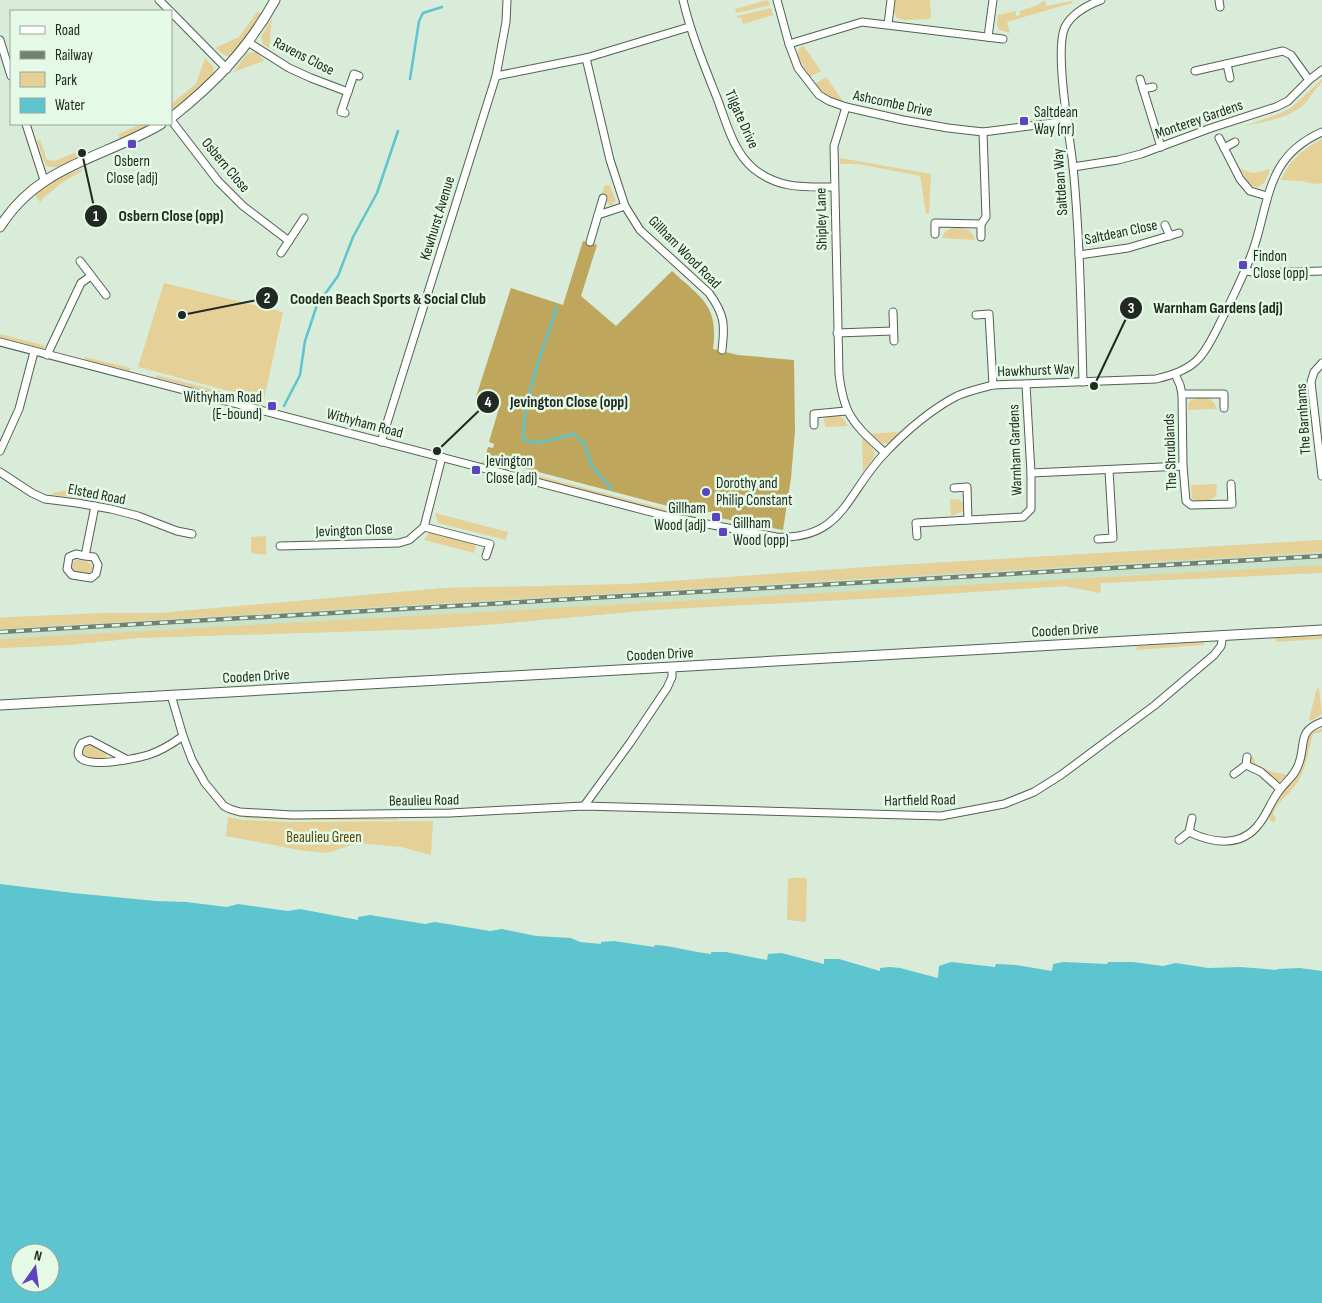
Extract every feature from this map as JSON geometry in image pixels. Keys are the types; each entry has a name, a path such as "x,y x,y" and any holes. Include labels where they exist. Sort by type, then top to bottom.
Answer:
{"main road":[{"path":"172,118 227,69 248,42 275,0"},
{"path":"0,227 27,194 44,180 65,168 146,133 159,125"},
{"name":"Cooden Drive","path":"0,705 1322,630"}],"street":[{"path":"159,0 169,10"},
{"name":"Kewhurst Avenue","path":"381,442 496,76 506,22 506,0"},
{"name":"Tilgate Drive","path":"683,0 689,28 732,137 741,155 753,168 772,180 787,186 834,187"},
{"name":"Ashcombe Drive","path":"777,0 789,44 798,68 813,88 829,101 948,128 983,132 1068,121"},
{"path":"888,24 891,0"},
{"path":"988,37 993,0"},
{"name":"Saltdean Way","path":"1083,382 1079,255 1073,167 1061,49 1066,26 1078,12 1101,0"},
{"path":"172,13 227,69"},
{"path":"789,44 862,22 1003,39"},
{"path":"496,76 586,58 689,28"},
{"path":"0,40 10,73"},
{"name":"Ravens Close","path":"248,42 289,68 348,92"},
{"path":"1195,71 1283,51 1291,54 1309,80"},
{"name":"Gillham Wood Road","path":"586,58 610,160 625,206 640,230 709,293 717,304 725,327 722,350"},
{"path":"1227,64 1230,78"},
{"name":"Monterey Gardens","path":"1073,167 1118,160 1276,107 1288,101 1322,70"},
{"name":"Ravens Close","path":"345,113 341,112 354,74 359,76"},
{"path":"1140,80 1161,147"},
{"path":"1143,89 1152,87"},
{"name":"Shipley Lane","path":"846,106 834,146 837,333 840,387 846,412 855,424 885,453"},
{"name":"Osbern Close","path":"172,120 218,182 242,206 289,241"},
{"path":"26,125 44,180"},
{"path":"981,237 981,224 986,217 983,132"},
{"name":"Hawkhurst Way","path":"724,528 790,538 805,535 831,523 841,513 885,453 915,426 956,396 993,385 1156,379 1175,374 1188,367 1200,358 1214,335 1245,271 1256,241 1272,182 1292,151 1310,137 1322,132"},
{"path":"1219,138 1240,179 1250,191 1267,196"},
{"path":"1224,148 1235,142"},
{"path":"590,242 603,198"},
{"path":"598,215 625,206"},
{"path":"281,253 304,218"},
{"path":"935,234 935,223 981,224"},
{"name":"Saltdean Close","path":"1166,225 1170,236"},
{"name":"Saltdean Close","path":"1079,255 1128,248 1179,234"},
{"path":"80,261 106,295"},
{"path":"1245,271 1262,273 1322,271"},
{"path":"47,355 81,283 91,276"},
{"path":"893,312 894,341"},
{"path":"976,315 990,314 993,385"},
{"path":"837,333 893,331"},
{"name":"Withyham Road","path":"0,342 661,515 724,528"},
{"path":"0,451 19,409 34,352"},
{"name":"The Barnhams","path":"1322,363 1314,372 1311,382 1322,476"},
{"name":"The Shrublands","path":"1175,374 1182,394 1183,466 1186,501 1191,505 1232,504 1231,484"},
{"name":"Warnham Gardens","path":"917,536 916,523 1023,517 1031,509 1026,385"},
{"name":"The Shrublands","path":"1182,394 1224,394 1224,408"},
{"path":"814,425 814,414 846,412"},
{"path":"442,457 424,527 490,544 486,556"},
{"path":"1031,473 1183,466"},
{"path":"1098,539 1113,538 1109,470"},
{"name":"Elsted Road","path":"0,472 32,493 45,499 95,506 138,516 177,531 192,534"},
{"path":"954,488 967,488 968,520"},
{"path":"86,556 95,506"},
{"name":"Jevington Close","path":"280,546 399,542 409,540 424,527"},
{"path":"76,554 86,556 94,557 98,565 96,574 91,578 72,575 67,569 69,557 76,554"},
{"name":"Hartfield Road","path":"584,806 941,816 1004,804 1034,792 1061,775 1155,705 1214,655 1221,646 1223,635"},
{"path":"584,806 667,688 672,677 672,667"},
{"name":"Beaulieu Road","path":"171,695 192,760 213,794 224,806 240,812 293,815 376,815 584,806"},
{"path":"1189,832 1205,840 1222,842 1237,840 1252,832 1259,825 1280,789 1293,777 1300,762 1301,745 1304,737 1309,730 1322,722"},
{"path":"126,760 90,740 82,742 79,748 78,754 86,762 126,760 150,754 166,747 183,736"},
{"path":"1234,774 1246,766 1247,757"},
{"path":"1246,766 1261,772 1280,789"},
{"path":"1179,840 1189,832 1192,818"}],"shaded area":[{"path":"583,241 597,245 581,296 616,326 672,271 706,304 713,322 713,349 738,355 794,360 795,431 791,478 783,530 720,518 716,513 703,511 698,514 485,458 488,447 493,448 494,444 489,442 499,408 475,400 511,288 563,305"},
{"path":"1322,540 1322,573 1101,583 1100,593 1065,586 652,610 428,629 137,638 68,645 0,648 0,618 12,617 159,613 445,588 630,584 897,565"}],"green space":[{"path":"768,0 770,5 736,13 735,9"},
{"path":"895,0 930,0 931,19 904,20 897,18 894,13"},
{"path":"1045,0 1046,6 1072,1 1072,3 1007,22 1010,33 999,30 997,25 998,15 1016,11 1016,16 1020,15 1020,11 1038,5"},
{"path":"771,8 773,15 743,24 741,17 738,18 737,16"},
{"path":"258,11 261,14 231,56 226,56 215,48 239,37"},
{"path":"272,18 269,48 263,44 261,37"},
{"path":"803,45 821,71 810,77 797,55"},
{"path":"255,52 264,61 233,72 247,54"},
{"path":"205,58 214,68 213,76 174,111 172,103 196,84"},
{"path":"826,77 843,101 828,97 815,84"},
{"path":"1322,79 1322,82 1307,101 1294,112 1244,126 1291,108"},
{"path":"140,125 150,125 120,140 118,134"},
{"path":"1322,139 1322,183 1315,184 1281,180 1288,167 1298,156"},
{"path":"40,140 47,160 55,161 86,148 88,152 58,167 46,166 37,141"},
{"path":"840,158 931,174 929,214 926,214 920,176 859,164 840,164"},
{"path":"1241,168 1251,172 1268,169 1270,171 1265,182 1257,188 1249,183"},
{"path":"81,169 82,171 60,185 40,202 35,195 54,180"},
{"path":"605,185 610,186 616,201 613,203 614,206 609,205 607,202 608,197 601,195"},
{"path":"952,228 966,229 972,233 975,240 942,238 945,232"},
{"path":"164,283 283,312 264,400 138,367"},
{"path":"0,334 46,346 43,349 0,338"},
{"path":"85,357 131,368 129,371 85,360"},
{"path":"156,375 263,402 262,405 156,378"},
{"path":"1198,398 1210,399 1217,409 1188,410 1188,403"},
{"path":"826,417 842,417 848,426 825,427 824,419"},
{"path":"897,432 898,436 884,444 868,434"},
{"path":"862,437 872,448 875,455 863,472"},
{"path":"482,461 696,517 683,517 482,464"},
{"path":"1217,484 1216,496 1210,500 1200,502 1194,501 1192,498 1191,485"},
{"path":"73,489 84,490 85,498 53,495 52,493"},
{"path":"89,490 109,493 105,502 88,498"},
{"path":"950,499 960,500 963,503 963,511 951,516"},
{"path":"435,513 508,532 506,540 438,523"},
{"path":"430,532 476,544 474,553 424,540"},
{"path":"266,536 266,555 251,553 251,537"},
{"path":"1322,540 1322,552 0,629 0,618 12,617 159,613 445,588 630,584 897,565"},
{"path":"77,560 90,563 93,567 92,571 88,574 74,571 72,567 73,562"},
{"path":"1322,565 1322,573 1101,583 1100,593 1065,586 652,610 428,629 137,638 68,645 0,648 0,639"},
{"path":"1322,636 1322,639 1276,642 1275,638"},
{"path":"1202,642 1204,645 1136,650 1137,646"},
{"path":"1317,688 1319,688 1322,714 1311,721 1309,719"},
{"path":"1322,729 1322,732 1313,734 1302,774 1292,790 1275,810 1273,814 1276,819 1274,823 1268,815 1279,795 1297,776 1301,767 1307,738 1311,732"},
{"path":"90,744 105,751 106,757 95,760 84,757 82,749"},
{"path":"1251,756 1255,763 1269,771 1287,775 1278,783 1268,773 1253,765"},
{"path":"245,816 293,819 398,820 293,820 245,818"},
{"name":"Beaulieu Green","path":"228,817 243,820 293,822 433,821 431,855 401,847 358,843 327,853 299,850 226,836"},
{"path":"788,878 807,878 806,922 787,920"}],"water":[{"path":"0,884 73,893 227,907 238,904 288,911 300,909 358,920 358,917 370,915 425,924 435,922 490,931 502,929 536,936 571,938 580,942 601,944 601,942 614,941 711,954 711,952 726,952 767,960 768,954 781,953 824,964 824,959 839,959 880,971 880,968 900,968 938,978 939,966 951,962 995,967 996,964 1016,965 1052,971 1053,964 1064,962 1107,964 1108,962 1133,962 1163,966 1176,963 1208,968 1240,967 1277,970 1300,968 1322,971 1322,1303 0,1303"}],"waterway":[{"path":"410,79 419,21 423,13 442,7"},
{"path":"284,406 300,375 305,341 317,305 338,276 353,237 377,193 398,131"},
{"path":"557,307 531,389 524,423 523,440 539,443 573,434 584,443 592,466 612,489"}],"railway":[{"path":"0,632 1322,556"}],"place":[{"name":"Saltdean Way (nr)","path":"1024,121"},
{"name":"Osbern Close (adj)","path":"132,144"},
{"name":"Osbern Close (opp)","path":"82,153"},
{"name":"Findon Close (opp)","path":"1243,265"},
{"name":"Cooden Beach Sports & Social Club","path":"182,315"},
{"name":"Warnham Gardens (adj)","path":"1094,386"},
{"name":"Withyham Road (E-bound)","path":"272,406"},
{"name":"Jevington Close (opp)","path":"437,451"},
{"name":"Jevington Close (adj)","path":"476,470"},
{"name":"Dorothy and Philip Constant","path":"706,492"},
{"name":"Gillham Wood (adj)","path":"716,517"},
{"name":"Gillham Wood (opp)","path":"723,532"}]}
